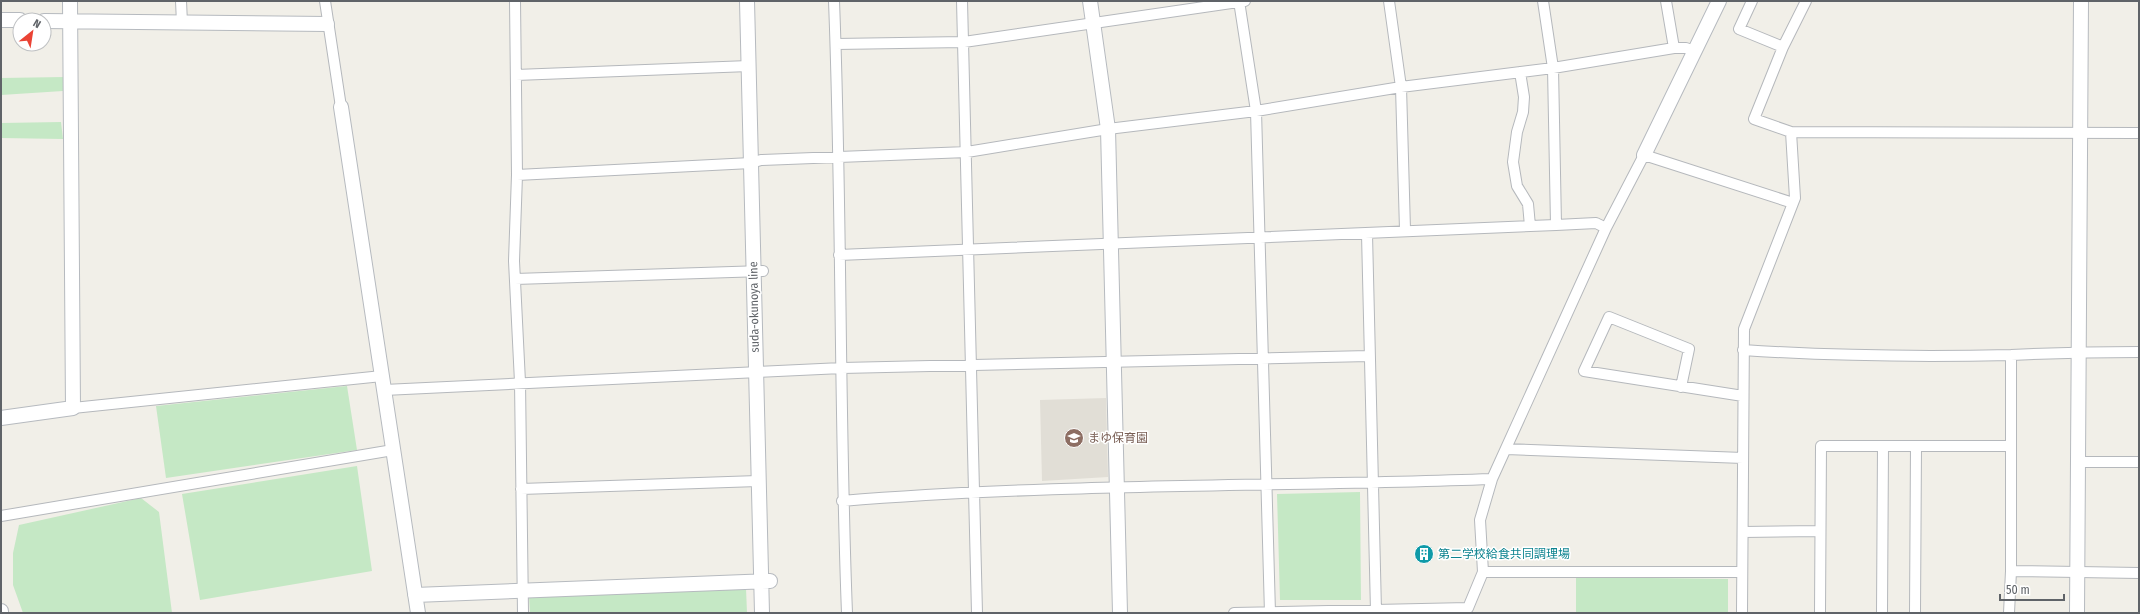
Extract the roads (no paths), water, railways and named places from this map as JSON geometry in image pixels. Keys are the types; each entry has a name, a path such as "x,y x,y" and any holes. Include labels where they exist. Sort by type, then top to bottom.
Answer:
{"street":[{"path":"70,1 73,408"},
{"path":"181,1 182,22"},
{"path":"325,1 327,24 418,613"},
{"path":"515,1 517,175 515,279 520,382 520,490 523,613"},
{"name":"suda-okunoya line","path":"747,1 749,66 756,162"},
{"name":"suda-okunoya line","path":"756,1 756,162 766,581 762,613"},
{"path":"834,1 842,368 842,501 847,613"},
{"path":"962,1 970,249 977,613"},
{"path":"1090,1 1108,129 1120,613"},
{"path":"1173,1 1174,12"},
{"path":"836,44 964,42 1241,1 1256,111 1270,613"},
{"path":"1389,1 1401,87 1405,230"},
{"path":"1543,1 1553,68 1556,225"},
{"path":"1666,1 1674,48"},
{"path":"1234,613 1468,608 1483,572 1480,520 1492,479 1606,228 1644,155 1719,1"},
{"path":"1752,1 1739,30 1783,48"},
{"path":"1806,1 1783,48 1754,119 1791,132 2139,133"},
{"path":"2077,613 2080,1"},
{"path":"1,20 12,20"},
{"path":"52,21 327,24"},
{"path":"517,175 837,157 967,152 1108,129 1256,111 1401,87 1553,68 1674,48 1686,48 1694,51"},
{"path":"516,75 749,66"},
{"path":"1520,72 1524,97 1523,112 1517,132 1514,162 1517,186 1528,204 1530,226"},
{"path":"1742,613 1744,330 1795,198 1791,132"},
{"path":"1644,155 1793,203"},
{"path":"839,255 1367,234 1405,230 1596,223 1606,228"},
{"path":"1367,234 1376,611"},
{"path":"515,279 758,271"},
{"path":"1681,387 1690,349 1609,317 1584,371 1681,387 1743,396"},
{"path":"1743,350 1824,355 2011,355 2079,352 2139,352"},
{"path":"2009,613 2011,571 2011,355"},
{"path":"1,418 73,408 383,383 520,382 972,364 1369,356"},
{"name":"suda-okunoya line","path":"760,372 758,480 766,581 771,613"},
{"path":"1820,613 1821,446 2010,446"},
{"path":"1882,613 1883,446"},
{"path":"1915,613 1916,446"},
{"path":"1506,449 1743,458"},
{"path":"1,516 393,450"},
{"path":"2078,462 2139,462"},
{"path":"842,501 975,492 1373,484 1492,479"},
{"path":"520,490 758,480"},
{"path":"1743,532 1820,531"},
{"path":"2011,571 2139,573"},
{"path":"1483,572 1742,572"},
{"path":"415,595 766,581"}],"place":[{"name":"まゆ保育園","path":"1074,438"},
{"name":"第二学校給食共同調理場","path":"1424,554"}]}
